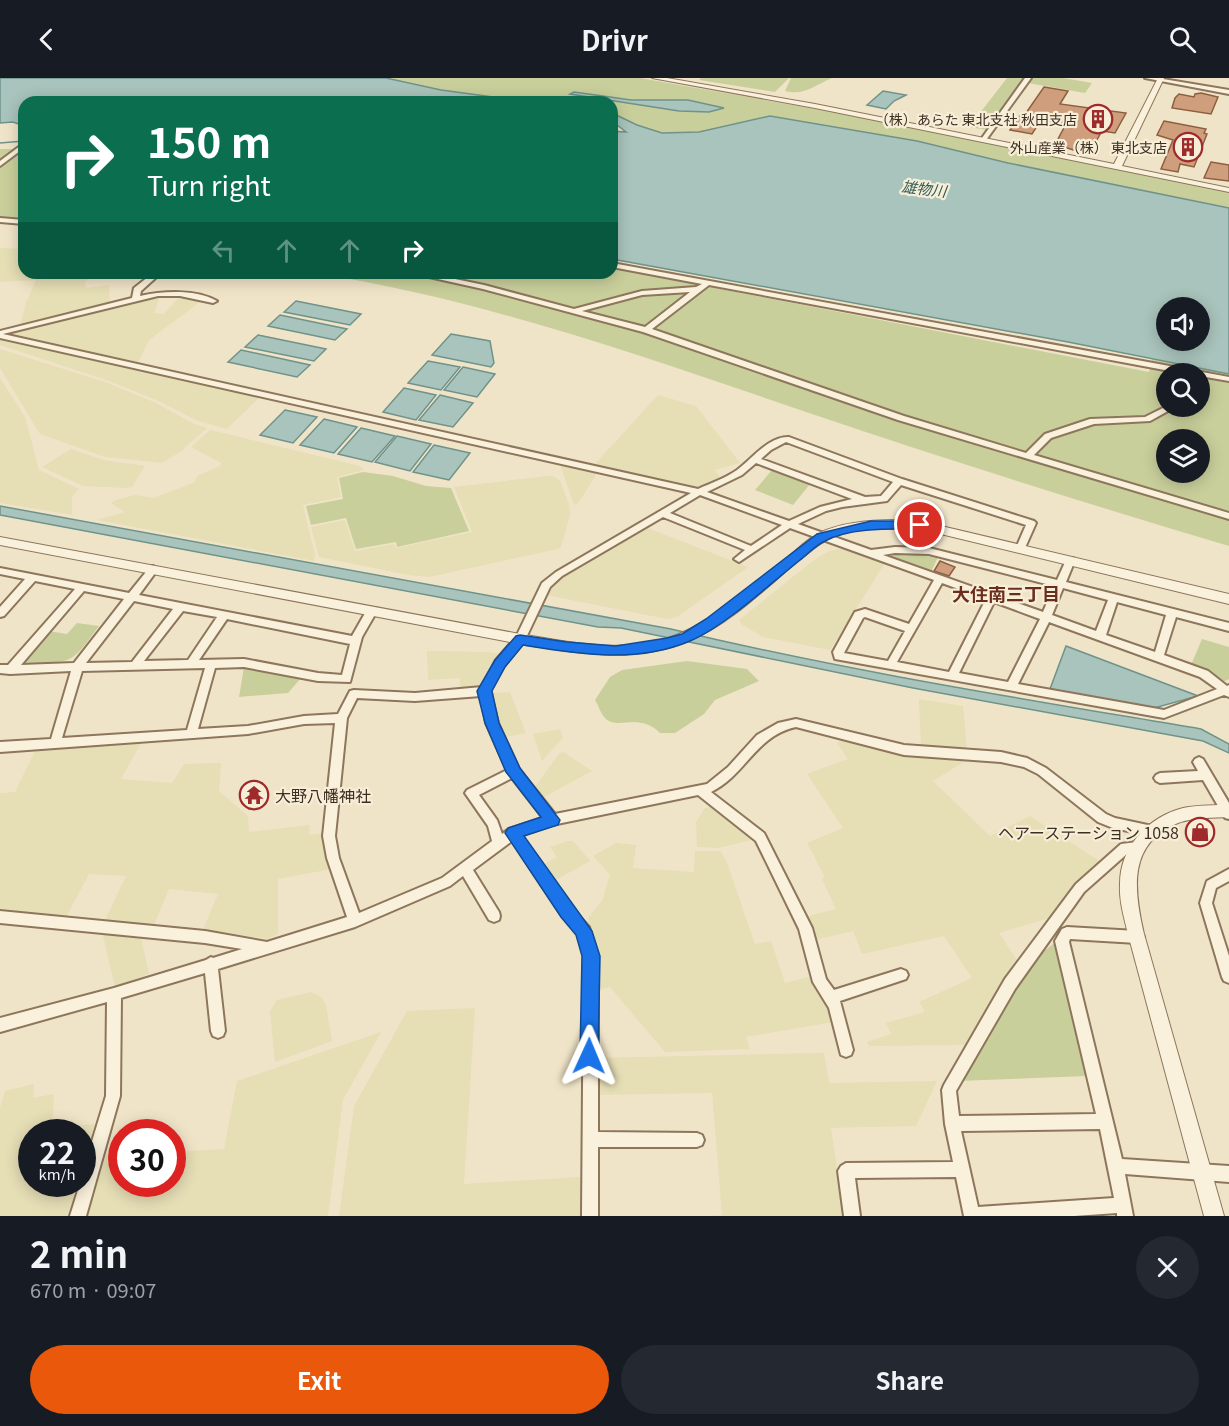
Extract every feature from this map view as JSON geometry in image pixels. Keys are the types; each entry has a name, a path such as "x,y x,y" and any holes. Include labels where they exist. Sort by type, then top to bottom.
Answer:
{"street":[{"path":"655,78 815,106 1229,190"},
{"path":"984,139 1028,78"},
{"path":"1148,78 1229,92"},
{"path":"1117,167 1160,79"},
{"path":"0,164 18,150"},
{"path":"0,220 18,222"},
{"path":"618,266 1156,368"},
{"path":"136,299 137,290 151,279"},
{"path":"445,279 484,287 646,330 900,418 1229,516"},
{"path":"646,330 708,283"},
{"path":"574,311 642,293 698,289"},
{"path":"0,335 158,294 180,294 213,301"},
{"path":"0,335 699,492 1204,674 1228,691"},
{"path":"1210,378 1229,379"},
{"path":"1028,456 1048,436 1068,429 1093,421 1147,419 1156,414"},
{"path":"552,820 514,772 492,723 484,691 500,663 520,639 546,585 559,574 699,492 739,473 768,448 786,439 899,481 1031,523 1021,548"},
{"path":"754,460 864,500"},
{"path":"739,559 788,525 823,508 864,500 884,499 899,481"},
{"path":"662,513 753,550"},
{"path":"0,541 520,639 567,647 616,651 658,646 686,637 711,623 822,537 871,525 920,525 1229,598"},
{"path":"872,554 895,550 929,551 1229,627"},
{"path":"1011,687 1046,617 1070,560"},
{"path":"55,744 78,666 153,569"},
{"path":"0,571 356,641"},
{"path":"0,613 32,578"},
{"path":"890,666 940,578"},
{"path":"5,670 82,587"},
{"path":"952,676 992,597"},
{"path":"1100,636 1113,599"},
{"path":"134,667 181,606"},
{"path":"5,670 78,666 134,667 244,663 318,677 346,679 356,641 372,611"},
{"path":"911,629 865,612 859,615 838,652 839,656 1164,714 1228,691"},
{"path":"1158,658 1172,613"},
{"path":"191,664 224,615"},
{"path":"190,734 211,664"},
{"path":"355,921 333,858 329,836 341,718 354,694 415,697 484,691"},
{"path":"0,747 248,730 304,720 341,718"},
{"path":"0,1025 114,994 265,946 355,921 446,882 513,833 552,820 701,791 718,784 760,738 782,726 796,723 904,750 1001,757 1027,763 1042,771 1102,818 1113,823 1153,831"},
{"path":"1199,762 1228,812 1199,812 1174,818 1153,831 1137,847 1130,867 1127,892 1137,937 1214,1216"},
{"path":"499,843 493,824 471,793 514,772"},
{"path":"1160,778 1207,775"},
{"path":"701,791 760,837 805,928 820,982 831,996 846,1050"},
{"path":"513,833 567,912 584,931 591,956 590,1216"},
{"path":"1137,847 1125,848 1080,888 1010,984 949,1090 952,1124 971,1216 1124,1211 1116,1166 1062,941 1067,933 1137,937"},
{"path":"465,868 494,916"},
{"path":"1229,874 1210,885 1206,903 1229,977"},
{"path":"0,917 205,937 265,946"},
{"path":"1051,928 1065,937"},
{"path":"211,963 218,1031"},
{"path":"831,996 901,975"},
{"path":"78,1216 113,1096 114,994"},
{"path":"952,1124 1105,1121"},
{"path":"589,1139 697,1140"},
{"path":"1116,1166 1229,1174"},
{"path":"852,1216 846,1171 961,1169"}],"shaded area":[{"path":"0,248 18,249 18,279 88,279 85,282 86,288 109,285 110,303 20,326 26,303 36,280 0,282"},
{"path":"160,296 154,313 164,314 179,297 200,302 149,340 138,363 5,334"},
{"path":"0,338 262,395 227,429 198,421 161,402 109,381 0,345"},
{"path":"0,349 105,382 154,402 194,424 207,428 180,452 162,463 105,457 40,434 0,368"},
{"path":"0,378 25,417 39,470 79,489 72,496 72,515 0,503"},
{"path":"658,395 696,406 740,463 715,470 720,478 697,488 595,464"},
{"path":"210,430 360,466 364,470 337,477 341,497 303,505 315,555 314,561 97,520 125,512 111,503 116,500 135,495 154,498 195,482 197,476 220,466 221,463 191,447"},
{"path":"71,449 104,460 145,466 132,487 123,488 83,486 42,467"},
{"path":"560,464 596,472 578,503 574,505"},
{"path":"555,477 560,481 569,504 570,515 561,547 558,549 429,577 319,557 311,527 345,520 355,551 394,544 396,548 472,532 454,487"},
{"path":"645,527 748,567 677,617 667,619 546,595 551,584 558,578"},
{"path":"848,549 885,563 830,650 763,637 741,624 739,620 814,560 829,551"},
{"path":"427,651 502,654 481,687 460,688 460,678 428,680"},
{"path":"510,692 526,733 505,737 497,723 490,695"},
{"path":"919,699 963,706 967,752 921,747"},
{"path":"560,729 563,738 542,761 533,734"},
{"path":"842,740 905,754 967,760 933,781 990,836 1030,816 1101,862 1056,916 999,933 1019,963 968,1045 869,1046 867,1042 891,1034 886,1023 925,1012 919,1002 972,978 944,936 862,954 853,931 815,940 805,917 836,909 822,879 825,877 807,843 843,828 807,774 848,759 837,743"},
{"path":"141,743 121,779 172,783 184,764 221,763 219,791 248,816 249,832 310,825 309,835 325,833 332,869 278,879 278,934 268,939 203,930 218,894 169,889 154,925 105,920 126,876 89,874 66,917 0,909 0,793 15,792 35,751"},
{"path":"563,752 592,771 542,798 534,788 559,754"},
{"path":"711,807 756,839 718,848 697,847 696,822 705,808"},
{"path":"573,841 590,861 554,881 543,865 557,857 550,847"},
{"path":"616,843 636,845 633,868 694,872 695,851 720,851 726,860 755,944 771,941 785,983 809,977 819,990 833,1022 746,1037 750,1049 665,1052 610,987 596,991 597,954 588,918 602,901 610,875 593,856"},
{"path":"105,932 141,937 149,974 115,987 103,936"},
{"path":"311,992 321,997 326,1005 332,1041 275,1062 270,1011 277,1000"},
{"path":"475,1008 464,1184 580,1177 580,1216 339,1216 354,1106 407,1011"},
{"path":"381,1032 343,1100 328,1216 87,1216 93,1197 96,1197 96,1187 106,1154 108,1154 108,1197 186,1197 186,1151 224,1149 237,1081"},
{"path":"824,1053 829,1083 937,1081 916,1126 831,1128 844,1216 706,1216 722,1215 712,1093 594,1095 594,1058"},
{"path":"34,1084 33,1098 54,1094 53,1119 18,1119 18,1197 74,1197 69,1216 0,1216 0,1108 5,1091"}],"green space":[{"path":"386,78 640,78 884,121 1229,191 1229,208 1008,163 917,141 770,116 699,132 662,133 618,116 618,96 486,96 441,90"},
{"path":"701,78 789,78 775,92 699,80"},
{"path":"791,78 832,78 804,91 785,91"},
{"path":"1007,78 1024,78 987,130 969,127"},
{"path":"1032,78 1063,78 1092,83 1085,93 1028,83"},
{"path":"0,149 18,149 18,218 0,217"},
{"path":"618,269 1149,372 1152,359 1173,363 1156,363 1156,417 1210,417 1210,370 1229,374 1229,513 902,414 649,328 461,279 618,279"},
{"path":"348,279 433,279 644,331 901,420 1229,519 1229,546 966,465 566,333 442,299"},
{"path":"772,470 810,484 793,505 755,490"},
{"path":"363,472 393,476 426,486 451,488 469,531 397,547 396,542 356,549 346,518 311,525 306,506 343,499 339,478"},
{"path":"893,553 938,557 931,572 894,559"},
{"path":"77,623 99,626 76,654 63,661 27,664 24,658 49,631 67,634"},
{"path":"1202,639 1229,647 1229,679 1218,680 1191,665"},
{"path":"687,661 747,669 759,681 715,700 704,714 675,733 660,733 652,727 637,722 610,722 602,714 595,700 610,677 622,670"},
{"path":"244,667 301,678 288,693 239,697"},
{"path":"1057,941 1087,1076 958,1081 1032,960"}],"water":[{"path":"0,78 386,78 441,90 486,96 18,96 18,124 0,123"},
{"path":"883,91 906,95 894,101 886,109 867,105"},
{"path":"574,92 602,96 583,96 570,94"},
{"path":"618,98 688,100 724,108 709,112 679,111 618,101"},
{"name":"雄物川","path":"618,116 662,133 699,132 770,116 917,141 1008,163 1229,208 1229,374 1210,370 1210,363 1174,363 618,260 618,131 626,132 618,126"},
{"path":"296,301 361,314 350,325 284,312"},
{"path":"280,315 347,329 335,340 268,326"},
{"path":"451,334 490,341 494,363 491,367 432,355"},
{"path":"258,335 326,349 314,361 245,347"},
{"path":"241,350 310,365 297,377 228,362"},
{"path":"428,361 460,367 441,390 408,383"},
{"path":"463,367 495,374 477,397 444,390"},
{"path":"404,388 436,395 416,420 383,412"},
{"path":"440,395 473,403 453,427 419,420"},
{"path":"285,410 317,417 293,443 260,435"},
{"path":"324,419 357,427 334,453 300,445"},
{"path":"361,428 395,436 372,462 338,454"},
{"path":"397,436 431,444 410,471 375,462"},
{"path":"434,445 470,453 449,480 413,472"},
{"path":"0,506 671,629 869,671 1201,729 1229,744 1229,753 1203,741 913,688 621,628 598,627 0,515"},
{"path":"1066,646 1198,696 1154,708 1050,689"}],"building":[{"path":"1044,87 1068,91 1060,104 1126,113 1115,133 1102,131 1094,145 1090,144 1085,151 1080,152 1061,146 1065,140 1058,139 1066,124 1041,120 1032,134 1010,130 1022,113 1026,113"},
{"path":"1179,94 1194,97 1195,94 1218,97 1211,114 1172,108"},
{"path":"1164,121 1206,129 1204,133 1207,134 1194,167 1180,164 1178,172 1161,169 1173,140 1157,135"},
{"path":"1211,162 1229,165 1229,181 1204,178"},
{"path":"940,561 955,567 949,576 934,571"},
{"name":"大野八幡神社","path":"262,783 259,808 249,809 248,785"}],"waterway":[{"path":"0,143 18,142"}],"place":[{"name":"（株）あらた 東北支社 秋田支店","path":"1098,119"},
{"name":"外山産業（株） 東北支店","path":"1188,147"},
{"name":"大野八幡神社","path":"254,795"},
{"name":"ヘアーステーション 1058","path":"1200,832"}],"district":[{"name":"大住南三丁目","path":"1006,593"}],"route":[{"path":"589,1056 591,956 584,931 567,912 513,833 552,820 514,772 492,723 484,691 500,663 520,639 567,647 616,651 672,642 711,623 822,537 871,525 894,523 920,525"}]}
